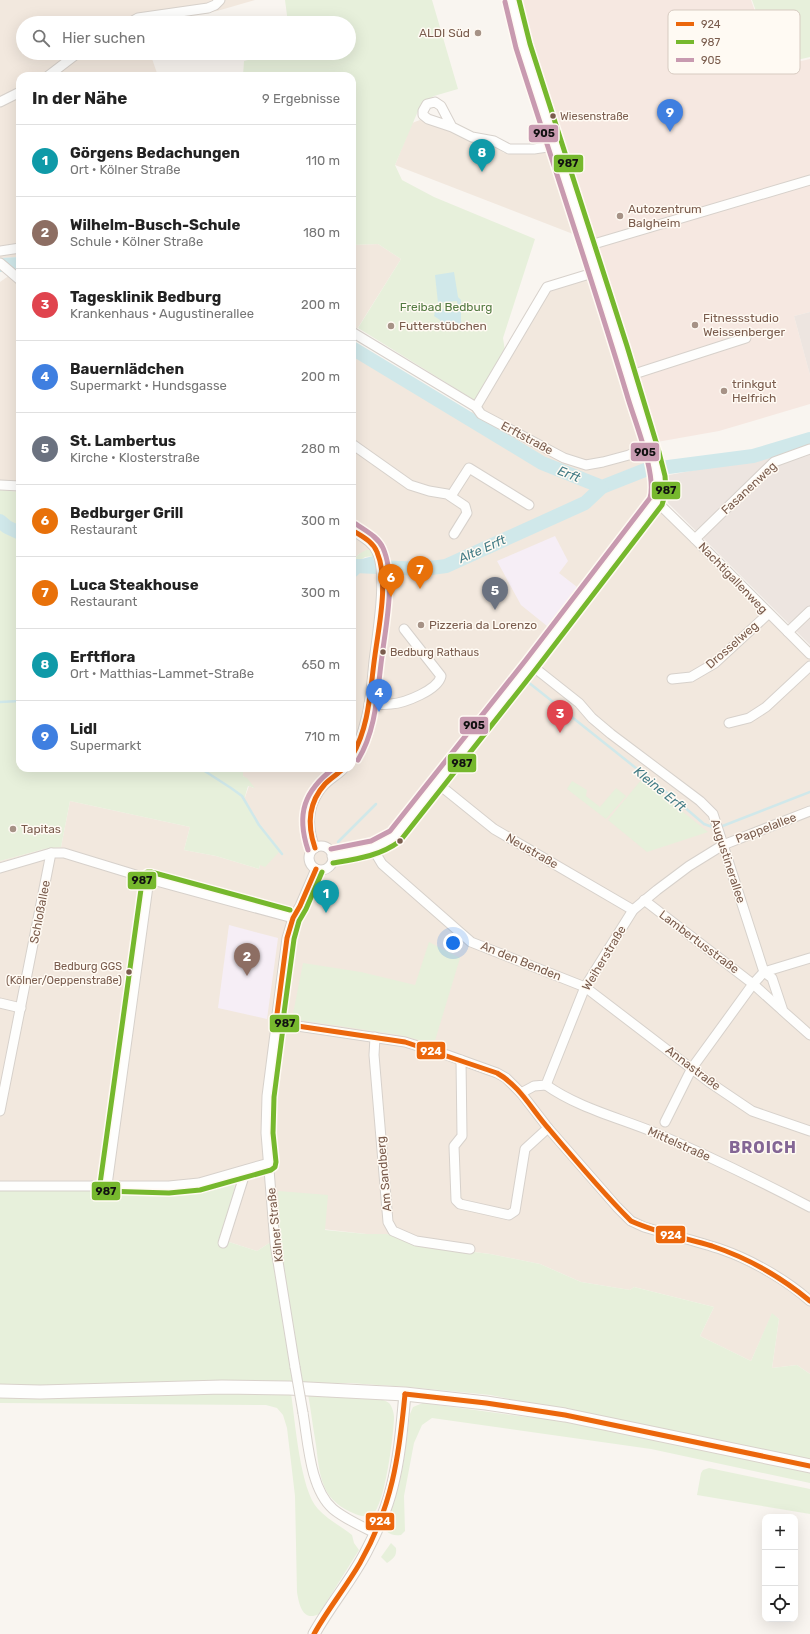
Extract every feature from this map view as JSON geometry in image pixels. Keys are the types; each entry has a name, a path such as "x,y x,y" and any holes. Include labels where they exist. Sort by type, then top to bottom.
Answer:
{"main road":[{"path":"0,1391 40,1392 222,1387 289,1388 405,1394 486,1403 565,1415 810,1466"}],"street":[{"path":"152,16 208,8 215,5 220,0"},
{"path":"332,856 373,848 385,844 395,836 518,681 656,501 659,491 658,477 651,450 596,272 554,146 521,40 512,0"},
{"path":"53,72 69,60"},
{"path":"0,102 16,94"},
{"path":"452,127 472,137 494,141 509,149 534,149 554,146"},
{"path":"587,246 810,180"},
{"path":"0,251 16,249"},
{"path":"0,263 16,276"},
{"path":"476,407 547,288 596,272"},
{"name":"Erftstraße","path":"356,334 476,407 481,414 564,458 586,465 651,450"},
{"path":"628,376 746,338"},
{"path":"356,447 410,485 451,496 465,506 467,513 454,534"},
{"name":"Fasanenweg","path":"695,539 774,462 810,449"},
{"path":"451,496 468,468 529,505"},
{"path":"0,485 16,486"},
{"name":"Nachtigallenweg","path":"656,501 768,614 810,654"},
{"path":"356,533 374,546 377,550 382,580 369,704 361,736 356,747"},
{"path":"788,632 810,611"},
{"name":"Drosselweg","path":"672,679 692,677 715,663 768,614"},
{"path":"369,704 392,704 405,701 428,690 440,680 441,676 404,629"},
{"path":"729,723 749,718 766,707 810,666"},
{"name":"Augustinerallee","path":"528,668 578,703 592,718 611,734 700,801 713,814 717,822 764,972 772,978 783,1011"},
{"path":"315,848 309,830 312,806 325,785 340,772"},
{"name":"Neustraße","path":"437,784 494,829 634,910"},
{"name":"Pappelallee","path":"723,845 810,811"},
{"name":"Weiherstraße","path":"546,1085 585,987 634,910 644,900 688,866 723,845"},
{"path":"315,848 326,848 332,856 331,863 323,870 310,864 309,856 315,848"},
{"name":"An den Benden","path":"373,848 382,864 471,942 585,987"},
{"path":"0,868 51,853 64,853 149,879 293,918"},
{"name":"Schloßallee","path":"0,1111 51,853"},
{"name":"Kölner Straße","path":"316,868 300,906 293,918 287,938 277,1014 280,1020 276,1026 266,1096 266,1133 275,1243 303,1413 318,1487 332,1508 376,1533"},
{"path":"107,1185 149,879"},
{"name":"Lambertusstraße","path":"644,900 753,984"},
{"path":"665,1122 692,1068 753,984 764,972 810,958"},
{"name":"Augustinerallee","path":"753,984 810,1035"},
{"name":"Annastraße","path":"585,987 709,1082 752,1111 810,1131"},
{"path":"0,1004 21,1008"},
{"path":"280,1020 284,1024 405,1042 461,1060 501,1076 521,1093 548,1128 631,1221 644,1227 723,1250 742,1258 786,1282 810,1302"},
{"name":"Am Sandberg","path":"375,1037 374,1055 388,1222 393,1231 416,1241 470,1249"},
{"path":"461,1060 462,1136 454,1146 456,1200 460,1204 509,1215 515,1211 524,1149 548,1128"},
{"path":"521,1093 534,1086 546,1085"},
{"name":"Mittelstraße","path":"546,1085 557,1092 596,1110 677,1142 810,1207"},
{"path":"0,1186 169,1186 199,1183 269,1163"},
{"path":"223,1243 246,1170"},
{"path":"314,1634 354,1572 376,1533 392,1488 399,1450 405,1394"}],"shaded area":[{"path":"0,0 255,0 217,11 187,16 16,16 16,60 152,60 157,72 16,72 16,257 0,258"},
{"path":"522,0 751,0 755,10 668,10 668,74 800,74 800,61 810,59 810,312 794,316 810,375 810,404 719,431 657,442 559,149"},
{"path":"420,120 438,125 462,136 493,145 504,153 547,152 574,233 573,234 395,165 412,123"},
{"path":"378,244 401,259 356,331 356,245"},
{"path":"16,271 16,492 0,490 0,282"},
{"path":"591,272 645,442 660,506 810,649 810,1374 797,1365 772,1368 779,1319 772,1314 751,1361 700,1336 714,1307 634,1287 630,1290 581,1282 540,1264 490,1254 417,1245 387,1234 366,1234 279,1224 280,1236 257,1251 226,1241 236,1177 199,1188 152,1191 0,1190 0,861 44,849 61,847 70,801 190,827 184,850 216,856 259,869 260,865 280,850 253,816 244,800 249,786 254,788 243,776 243,772 356,772 356,573 363,569 375,571 373,556 370,550 359,554 356,557 356,354 466,421 547,285"},
{"path":"810,312 810,375 794,316"},
{"path":"810,444 810,645 668,503 664,476 753,459"},
{"path":"555,536 568,561 559,573 577,587 547,626 521,605 497,561"},
{"path":"229,925 278,938 267,1019 218,1008"}],"green space":[{"name":"Freibad Bedburg","path":"285,0 432,0 458,89 434,96 421,104 395,165 402,180 434,197 535,239 503,338 505,351 476,401 358,328 401,259 378,244 356,245 356,72 243,72 244,61 248,60 356,60 356,16 287,16"},
{"path":"752,0 810,0 810,57 800,59 800,10 756,10"},
{"path":"0,490 16,492 16,772 243,772 243,776 247,778 255,788 248,786 244,800 253,816 281,850 265,867 260,865 259,869 216,856 184,850 190,827 70,801 61,847 44,849 0,861"},
{"path":"366,550 370,550 373,556 365,557 356,563 356,557"},
{"path":"642,779 708,832 647,852 608,820"},
{"path":"572,781 587,790 586,796 600,807 616,788 626,796 606,819 567,789"},
{"path":"429,942 460,958 434,1044 400,1035 292,1019 303,963 361,972 415,985"},
{"path":"236,1177 226,1241 257,1251 280,1236 278,1191 328,1195 325,1230 366,1234 387,1234 417,1245 490,1254 540,1264 581,1282 630,1290 634,1287 714,1307 700,1336 751,1361 772,1313 779,1319 772,1368 797,1365 810,1374 810,1460 490,1395 408,1387 349,1383 290,1383 0,1387 0,1190 152,1191 199,1188"},
{"path":"291,1393 299,1454 307,1487 312,1500 318,1509 330,1520 352,1535 354,1543 359,1550 319,1614 309,1616 306,1614 301,1607 298,1597 295,1496 287,1428 283,1415 277,1408 266,1405 0,1403 0,1395"},
{"path":"308,1394 363,1396 383,1400 391,1406 394,1415 394,1425 391,1452 385,1484 377,1508 373,1514 363,1516 349,1511 335,1502 324,1487 319,1469"},
{"path":"423,1403 527,1417 562,1419 810,1471 810,1483 651,1449 432,1418 422,1425 414,1443 404,1496 405,1531 401,1535 393,1535 386,1531 386,1524 400,1480 410,1414 413,1407"},
{"path":"709,1468 810,1489 810,1514 697,1495 701,1473 703,1470"},
{"path":"391,1543 396,1548 396,1553 393,1559 387,1563 381,1557"}],"water":[{"path":"454,272 458,297 461,300 461,326 441,331 440,320 434,316 435,312 438,310 458,307 457,301 438,303 435,275"},
{"path":"373,556 375,571 363,569 356,573 356,562 358,560"}],"waterway":[{"name":"Erft","path":"0,265 16,264"},
{"name":"Erft","path":"356,350 542,463 602,487 645,470 753,456 810,439"},
{"name":"Alte Erft","path":"356,567 413,568 446,566 585,503 602,487"},
{"path":"0,521 7,527 16,531"},
{"name":"Kleine Erft","path":"528,682 704,824 715,828"},
{"path":"0,702 16,701"},
{"name":"Kleine Erft","path":"206,772 242,796 259,825 282,854"},
{"name":"Kleine Erft","path":"720,827 810,792"},
{"name":"Kleine Erft","path":"338,842 376,804"}],"transit line":[{"name":"987","path":"333,863 376,853 400,841 536,669 662,505 666,491 665,476 659,452 627,346 530,44 519,0"},
{"name":"905","path":"331,849 371,841 390,831 525,661 650,498 650,475 644,447 516,48 505,2"},
{"name":"905","path":"356,524 375,537 381,544 387,560 389,573 388,616 373,723 358,760"},
{"name":"924","path":"356,533 373,545 377,552 381,563 383,589 381,617 366,719 356,748"},
{"name":"905","path":"308,850 304,837 303,825 305,804 316,785 330,772"},
{"name":"924","path":"315,848 310,823 312,807 319,791 339,772"},
{"name":"924","path":"279,1020 277,1014 287,938 293,918 300,906 316,869"},
{"name":"987","path":"290,910 151,872 147,872 143,875 100,1184 103,1191 169,1193 200,1190 271,1170 275,1167 276,1162 273,1133 274,1097 283,1028 286,1020 284,1013 294,939 299,921 306,909 322,872"},
{"name":"924","path":"279,1020 284,1024 405,1042 497,1073 519,1091 579,1164 631,1221 661,1232 712,1246 738,1256 776,1276 810,1301"},
{"name":"924","path":"405,1394 486,1403 565,1415 810,1466"},
{"name":"924","path":"314,1634 360,1563 380,1522 387,1502 397,1460 405,1394"}],"place":[{"name":"ALDI Süd","path":"478,33"},
{"name":"Wiesenstraße","path":"553,116"},
{"name":"Lidl","path":"670,132"},
{"name":"Erftflora","path":"482,172"},
{"name":"Autozentrum Balgheim","path":"620,216"},
{"name":"Fitnessstudio Weissenberger","path":"695,325"},
{"name":"Futterstübchen","path":"391,326"},
{"name":"trinkgut Helfrich","path":"724,391"},
{"name":"Luca Steakhouse","path":"420,589"},
{"name":"Bedburger Grill","path":"391,597"},
{"name":"St. Lambertus","path":"495,610"},
{"name":"Pizzeria da Lorenzo","path":"421,625"},
{"name":"Bedburg Rathaus","path":"383,652"},
{"name":"Bauernlädchen","path":"379,712"},
{"name":"Tagesklinik Bedburg","path":"560,733"},
{"name":"Tapitas","path":"13,829"},
{"name":"Görgens Bedachungen","path":"326,913"},
{"name":"Bedburg GGS (Kölner/Oeppenstraße)","path":"129,972"},
{"name":"Wilhelm-Busch-Schule","path":"247,976"}],"district":[{"name":"BROICH","path":"763,1147"}]}
